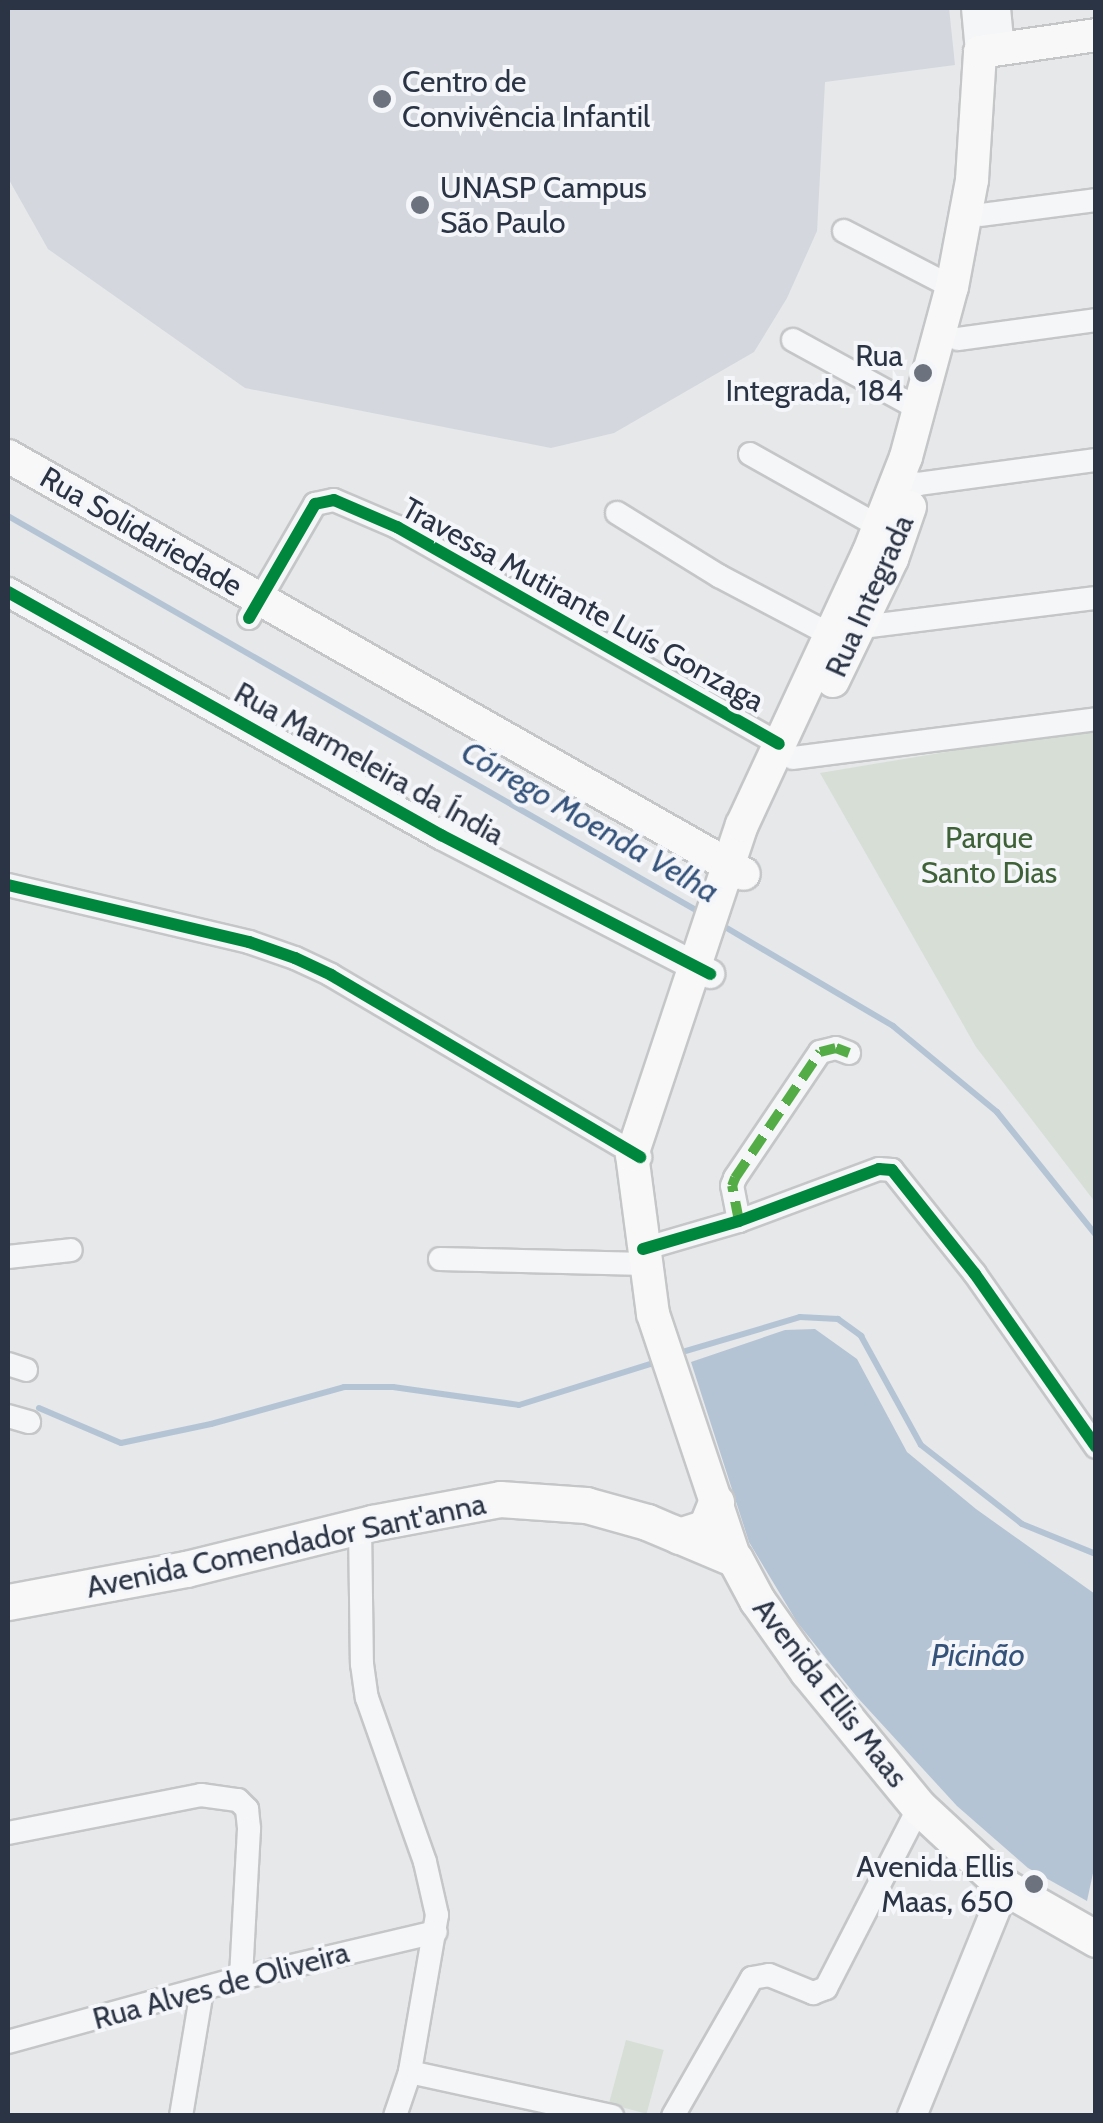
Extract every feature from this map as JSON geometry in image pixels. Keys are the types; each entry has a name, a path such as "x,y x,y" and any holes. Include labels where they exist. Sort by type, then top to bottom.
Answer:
{"main road":[{"path":"990,51 1096,35"},
{"name":"Rua Integrada","path":"636,1156 678,1076 705,963 729,891 786,751 847,631 908,482 958,338 981,214 990,51"},
{"name":"Rua Integrada","path":"847,631 880,527 908,482 919,409 952,286 990,51"},
{"name":"Rua Solidariedade","path":"8,456 254,609 729,891"},
{"name":"Rua Solidariedade","path":"8,480 254,609"},
{"name":"Avenida Ellis Maas","path":"636,1156 635,1192 653,1314 734,1559 756,1600 808,1672 919,1807 1005,1887 1096,1939"},
{"name":"Avenida Comendador Sant'anna","path":"8,1602 186,1568 450,1506 533,1500 606,1509 734,1559"},
{"path":"679,1536 706,1527 716,1502"}],"street":[{"name":"Rua Integrada","path":"976,8 990,51"},
{"name":"Rua Integrada","path":"990,51 996,8"},
{"path":"981,214 1096,200"},
{"path":"844,231 952,286"},
{"path":"958,338 1096,320"},
{"path":"794,340 919,409"},
{"path":"750,454 880,527"},
{"path":"908,482 1096,460"},
{"name":"Travessa Mutirante Luís Gonzaga","path":"254,609 314,504 334,500 397,527 786,751"},
{"path":"617,513 719,576 847,631 1096,598"},
{"name":"Rua Marmeleira da Índia","path":"8,592 442,835 705,963"},
{"path":"786,751 1096,719"},
{"path":"8,884 249,942 294,958 332,975 636,1156"},
{"path":"739,1222 735,1178 820,1052 836,1048 849,1054"},
{"path":"440,1259 644,1257 880,1169 892,1170 975,1274 1096,1447"},
{"path":"8,1257 72,1250"},
{"path":"360,1526 367,1698 433,1889 436,1932 410,2072 395,2116"},
{"path":"8,1834 201,1794 229,1796 247,1810 241,1978"},
{"path":"673,2116 752,1978 769,1974 813,1994 826,1988 919,1807"},
{"path":"912,2116 1005,1887"},
{"name":"Rua Alves de Oliveira","path":"8,2042 241,1978 436,1932"},
{"path":"181,2116 202,1990"},
{"path":"410,2072 413,2116"},
{"path":"410,2072 612,2116"}],"shaded area":[{"name":"UNASP Campus São Paulo","path":"8,8 949,8 955,65 825,82 817,231 787,298 754,352 614,433 551,448 245,388 48,249 8,178"}],"green space":[{"name":"Parque Santo Dias","path":"1095,727 1095,1202 976,1047 820,773"},
{"path":"626,2040 664,2050 647,2114 609,2104"}],"water":[{"name":"Picinão","path":"815,1329 857,1359 907,1452 976,1509 1095,1594 1096,1859 1087,1901 1028,1868 957,1806 857,1697 797,1622 749,1542 691,1362 785,1330"}],"waterway":[{"name":"Córrego Moenda Velha","path":"8,516 701,913"},
{"name":"Córrego Moenda Velha","path":"720,924 893,1026 997,1112 1096,1235"},
{"path":"676,1354 800,1317 838,1319 861,1336 921,1445 1022,1524 1096,1554"},
{"path":"39,1408 121,1443 211,1424 344,1387 393,1387 519,1405 660,1361"}],"marked path":[{"path":"739,1221 732,1186 735,1178 820,1052 836,1048 849,1053"}],"cycle path":[{"path":"249,618 315,504 334,500 397,527 779,744"},
{"path":"8,592 441,835 710,974"},
{"path":"8,885 249,942 295,958 331,975 640,1157"},
{"path":"643,1249 739,1221 879,1169 892,1170 975,1274 1096,1447"}],"place":[{"name":"Centro de Convivência Infantil","path":"382,99"},
{"name":"UNASP Campus São Paulo","path":"420,205"},
{"name":"Rua Integrada, 184","path":"923,373"},
{"name":"Avenida Ellis Maas, 650","path":"1034,1884"}]}
